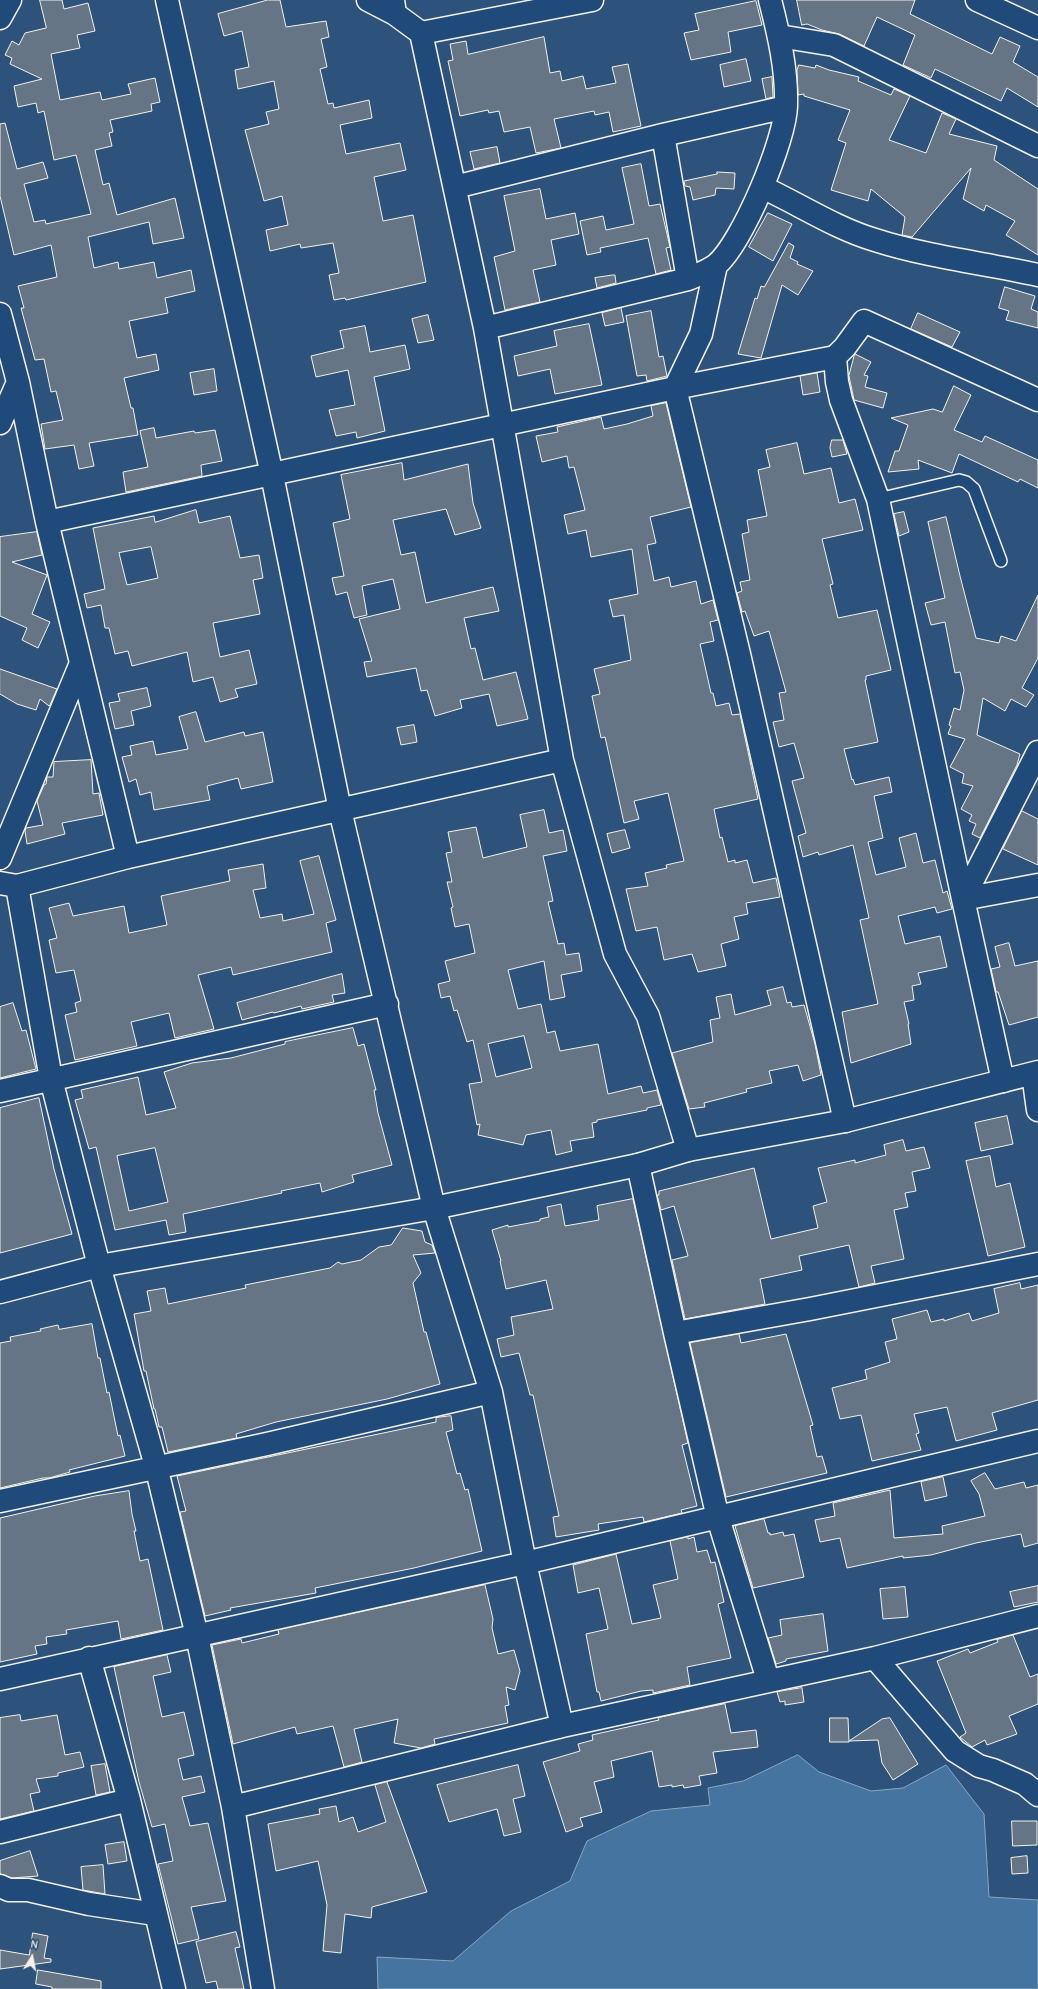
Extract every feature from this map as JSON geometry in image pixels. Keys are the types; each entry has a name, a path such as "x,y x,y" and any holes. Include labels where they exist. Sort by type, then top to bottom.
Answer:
{"street":[{"path":"0,18 10,0"},
{"path":"167,0 272,475 340,810 434,1208 491,1392 525,1563 562,1726"},
{"path":"368,0 394,7 421,33 485,328 562,760 615,954 648,1016 688,1150"},
{"path":"421,33 592,0"},
{"path":"770,0 779,36 785,74 786,107 779,143 762,187 737,239 716,266 701,334 675,388 739,654 845,1121"},
{"path":"977,0 1038,28"},
{"path":"779,36 834,45 1038,146"},
{"path":"455,187 663,135 786,107"},
{"path":"663,135 688,279"},
{"path":"762,187 829,221 873,240 922,253 1038,275"},
{"path":"485,328 688,279 716,266"},
{"path":"0,314 18,382 47,522 128,857"},
{"path":"47,522 675,388 835,357 845,347 861,323 867,322 1038,400"},
{"path":"835,357 837,382 841,400 878,499 1003,1081"},
{"path":"0,423 18,382"},
{"path":"0,858 81,663"},
{"path":"963,899 1038,752"},
{"path":"263,1989 233,1807 197,1636 156,1466 99,1266 51,1079 4,884 562,760"},
{"path":"963,899 1038,885"},
{"path":"0,1091 387,1004"},
{"path":"0,1292 99,1266 434,1208 638,1165 688,1150 845,1121 1035,1073 1038,1110"},
{"path":"638,1165 674,1333 718,1518 768,1680"},
{"path":"674,1333 810,1309 1038,1264"},
{"path":"0,1501 156,1466 267,1444 491,1392"},
{"path":"0,1679 89,1658 197,1636 525,1563 1038,1441"},
{"path":"233,1807 562,1726 768,1680 875,1658 1038,1616"},
{"path":"89,1658 129,1800 174,1989"},
{"path":"875,1658 955,1751 979,1766 1019,1781 1038,1795"},
{"path":"0,1832 129,1800"},
{"path":"0,1886 10,1890 28,1890 89,1904 155,1914"}],"lane":[{"path":"878,499 959,480 966,482 974,489 1000,561"}],"water":[{"path":"798,1755 819,1772 871,1791 903,1788 946,1765 984,1814 989,1897 1038,1900 1038,1989 378,1989 377,1957 453,1961 511,1911 570,1881 587,1841 651,1811 710,1805 708,1788 743,1781"}],"building":[{"path":"40,0 62,0 64,9 88,3 95,31 77,35 80,48 51,54 60,100 100,92 102,100 131,94 128,84 155,78 160,102 151,104 152,111 110,120 113,132 109,133 112,146 95,150 103,185 109,183 117,215 175,198 184,238 153,244 149,222 88,237 94,268 118,262 119,269 154,262 157,278 191,270 195,291 165,298 168,313 129,321 137,358 156,354 159,370 124,378 131,408 133,408 138,435 89,443 94,466 79,469 74,445 45,449 41,424 63,420 56,391 51,392 44,359 35,360 21,308 24,308 18,286 57,277 51,245 14,255 0,196 0,124 5,123 17,169 43,162 48,178 24,184 34,222 45,220 46,224 91,214 76,155 54,160 44,111 38,113 36,103 18,107 14,86 42,79 10,64 12,58 5,55 12,41 19,45 25,33 46,28"},
{"path":"268,0 280,0 286,27 326,21 329,37 321,39 327,67 320,69 328,104 333,103 334,108 369,100 372,118 340,125 346,154 400,143 406,170 374,177 383,221 413,215 426,282 346,300 345,298 334,300 329,275 339,273 333,243 301,248 300,244 270,251 266,230 288,225 282,196 264,201 245,130 269,124 266,112 279,109 274,81 238,89 235,70 249,67 242,31 224,36 218,14"},
{"path":"797,0 915,0 910,14 992,54 1000,37 1020,46 1013,62 1038,77 1038,107 1007,88 1001,101 935,69 931,78 903,65 915,35 877,17 864,46 839,34 822,30 807,24 802,25"},
{"path":"756,1 762,25 728,32 731,52 691,60 684,33 699,30 695,14"},
{"path":"544,37 550,73 560,71 562,81 583,76 586,89 616,83 612,67 628,64 641,126 613,132 609,112 595,115 594,111 554,119 561,148 536,153 530,127 504,132 499,111 489,113 488,110 460,116 448,61 453,60 450,44 466,41 468,54"},
{"path":"746,59 751,81 724,87 720,65"},
{"path":"799,65 815,68 816,65 829,70 859,77 858,81 891,95 894,89 910,96 889,140 926,153 942,113 956,119 949,134 997,146 994,160 1038,189 1038,255 1006,235 1015,221 986,205 984,211 963,199 971,168 912,237 902,235 905,217 871,189 868,201 831,190 846,143 838,140 850,110 804,96 804,94 798,95 797,71"},
{"path":"772,77 773,97 766,99 762,79"},
{"path":"497,147 500,163 474,169 470,152"},
{"path":"641,164 649,206 660,204 670,247 666,248 671,270 656,274 648,238 600,248 601,252 587,255 580,221 603,216 606,230 634,224 622,168"},
{"path":"717,172 735,173 734,189 716,188 715,195 693,200 690,187 685,186 684,181 717,174"},
{"path":"540,189 546,219 575,213 579,234 551,240 556,265 533,270 540,302 505,310 494,257 515,251 504,196"},
{"path":"768,213 792,224 773,261 749,247"},
{"path":"789,243 794,246 790,258 798,262 797,264 813,271 798,295 782,285 761,358 738,354 755,298 757,299 761,286 764,287"},
{"path":"615,275 616,283 597,288 595,278"},
{"path":"1005,287 1035,296 1031,309 1038,312 1038,328 1006,320 1009,311 999,308"},
{"path":"621,308 624,322 605,326 602,313"},
{"path":"651,311 659,357 663,356 667,376 647,381 646,375 637,376 626,316"},
{"path":"918,313 960,332 952,347 911,329"},
{"path":"428,315 434,340 418,343 412,319"},
{"path":"589,324 602,385 555,394 550,369 518,376 514,356 557,346 554,331"},
{"path":"365,326 370,352 405,345 410,369 374,377 385,431 357,438 356,432 336,436 329,410 355,405 348,370 316,377 311,356 344,348 340,331"},
{"path":"855,354 871,362 864,375 868,376 865,387 887,393 883,408 854,400 849,376"},
{"path":"214,369 217,391 194,395 190,373"},
{"path":"817,373 820,392 803,395 800,376"},
{"path":"954,386 971,395 954,430 982,442 985,436 1038,460 1038,488 1020,479 1018,482 959,454 952,473 918,460 919,469 888,472 895,451 899,451 908,425 891,418 933,409 942,412"},
{"path":"666,403 691,507 650,517 656,543 647,545 654,581 669,577 671,587 696,581 701,604 713,600 718,620 710,622 714,641 700,644 711,693 713,693 716,706 729,703 732,715 740,714 758,799 714,809 720,838 722,837 728,862 735,860 735,863 747,860 753,883 776,878 780,897 746,903 748,914 734,917 739,939 721,944 726,966 698,972 692,954 664,960 657,927 636,931 626,889 648,886 645,873 667,868 666,865 684,861 668,793 634,801 639,819 624,823 605,737 601,738 592,696 600,694 594,669 631,660 624,615 613,617 609,600 638,594 632,549 591,557 586,530 568,534 564,515 585,510 574,467 569,468 567,456 542,462 536,436 558,432 557,427 601,417 604,429 627,424 653,416 651,406"},
{"path":"154,428 156,438 194,431 195,433 215,430 222,461 201,465 202,476 126,492 123,472 148,467 140,431"},
{"path":"832,440 843,440 847,454 832,457 830,448"},
{"path":"797,443 804,474 831,468 839,503 855,499 863,530 822,539 833,584 830,585 838,618 877,610 891,670 866,676 865,680 878,742 844,749 852,780 853,779 855,785 889,777 892,792 874,796 883,838 868,842 876,875 906,867 899,838 916,833 923,863 935,860 943,893 947,891 952,909 937,913 935,907 898,916 905,944 940,936 947,967 918,973 921,984 912,986 914,1000 904,1002 909,1024 911,1044 851,1063 842,1012 878,1004 860,920 869,918 853,845 819,855 818,852 803,857 798,836 806,833 792,781 804,778 794,743 779,747 773,722 784,720 779,693 786,692 769,631 754,636 745,611 742,612 737,593 742,591 740,582 750,580 742,534 749,532 747,520 767,516 758,470 770,467 766,450"},
{"path":"402,463 404,480 468,464 473,503 481,528 455,535 446,509 393,520 401,555 415,552 426,603 493,587 499,611 464,618 471,649 475,648 483,680 516,672 528,719 497,726 489,694 460,700 462,708 435,716 427,690 421,691 416,668 367,677 364,662 372,661 359,619 400,609 393,579 362,586 367,615 354,618 347,592 336,595 332,578 344,576 333,523 350,519 341,475"},
{"path":"196,510 199,523 230,516 240,558 259,555 263,578 253,580 260,614 213,623 220,657 249,650 257,684 235,689 238,697 220,702 213,677 193,682 187,652 132,666 128,651 115,654 109,628 105,628 101,605 87,608 84,594 105,589 93,528 154,516 155,522","holes":["151,547 158,578 127,585 119,553"]},
{"path":"904,512 909,532 899,536 894,514"},
{"path":"946,517 976,638 999,643 1001,636 1016,641 1038,595 1038,658 1022,688 1034,695 1026,707 1011,699 1005,711 983,698 977,735 1020,754 1017,765 980,838 972,834 976,824 969,821 972,815 961,809 973,786 962,783 964,774 950,767 965,739 948,734 954,708 960,710 964,690 960,672 955,673 945,622 931,625 925,603 945,598 928,522"},
{"path":"37,532 42,555 12,562 47,575 32,614 50,622 38,648 22,640 27,628 0,616 0,537"},
{"path":"0,669 57,689 50,705 49,706 40,699 36,710 17,704 0,694"},
{"path":"147,688 151,706 131,711 134,725 115,729 109,703 120,701 118,694"},
{"path":"196,712 205,742 244,732 245,736 263,732 273,782 241,789 238,778 207,786 210,800 154,810 151,792 140,795 136,779 129,782 122,757 132,755 130,746 153,741 156,755 188,749 179,717"},
{"path":"414,725 417,742 401,745 397,728"},
{"path":"91,760 93,794 99,793 103,815 62,823 65,834 27,844 26,828 43,825 37,801 44,785 46,784 47,777 53,777 54,762"},
{"path":"544,810 549,833 563,830 567,851 543,856 553,901 548,902 558,944 564,943 566,955 579,953 582,971 561,975 565,997 550,1000 544,961 508,970 518,1009 541,1004 547,1033 555,1031 560,1051 598,1044 608,1094 641,1086 643,1093 657,1090 661,1105 647,1108 647,1110 597,1120 597,1122 592,1123 594,1137 570,1141 572,1151 556,1155 551,1130 526,1135 523,1145 478,1135 480,1124 477,1125 469,1084 482,1082 473,1040 467,1042 457,1010 454,1011 450,996 441,998 438,984 450,981 445,961 475,953 469,924 455,927 451,908 453,907 447,882 452,882 446,853 452,852 448,832 476,827 483,858 527,847 520,815","holes":["524,1036 532,1068 496,1077 488,1044"]},
{"path":"1022,811 1038,819 1038,865 1003,849"},
{"path":"625,830 630,848 612,853 607,834"},
{"path":"319,856 336,920 326,923 332,952 233,975 231,967 198,975 214,1029 175,1038 169,1013 131,1022 137,1046 75,1060 65,1015 77,1012 75,1003 81,1001 74,970 56,973 49,940 57,938 49,908 69,903 73,916 124,906 129,933 167,925 161,896 230,881 228,870 263,864 266,888 253,890 260,918 282,914 283,921 314,914 300,861"},
{"path":"1009,943 1015,966 1038,961 1038,1017 1009,1025 998,992 996,992 991,969 1000,967 995,947"},
{"path":"342,974 345,993 332,995 334,1002 302,1009 301,1006 242,1020 237,1003"},
{"path":"783,987 787,1003 791,1002 792,1007 804,1005 815,1044 821,1075 803,1081 798,1065 769,1071 772,1083 746,1089 747,1092 704,1103 705,1107 689,1109 672,1053 713,1042 710,1020 720,1018 716,997 731,994 735,1015 771,1005 767,991"},
{"path":"13,1003 22,1031 26,1030 36,1069 0,1078 0,1007"},
{"path":"353,1028 358,1046 364,1044 376,1090 374,1090 378,1113 392,1165 352,1175 354,1182 322,1192 320,1183 281,1191 282,1193 183,1214 186,1232 169,1235 166,1220 115,1230 96,1147 89,1149 75,1100 83,1098 81,1090 138,1077 146,1115 176,1108 164,1072 192,1063 231,1058 285,1044 285,1042","holes":["155,1148 168,1202 129,1211 117,1156"]},
{"path":"39,1098 54,1169 72,1234 0,1253 0,1108"},
{"path":"1007,1116 1013,1144 981,1151 975,1123"},
{"path":"903,1140 906,1151 924,1147 930,1168 912,1172 916,1191 905,1193 908,1207 894,1210 904,1259 871,1266 875,1283 859,1287 849,1245 799,1256 802,1270 760,1279 765,1304 685,1319 672,1260 688,1256 674,1206 661,1210 657,1195 659,1195 659,1191 754,1168 771,1239 818,1228 813,1206 827,1202 818,1168 855,1160 855,1163 886,1155 884,1145"},
{"path":"990,1156 996,1187 1010,1183 1025,1247 988,1256 966,1161"},
{"path":"633,1199 688,1443 682,1445 697,1506 681,1510 682,1513 644,1522 643,1517 598,1524 599,1530 556,1537 553,1517 559,1516 533,1395 530,1395 519,1353 501,1357 497,1339 514,1335 511,1317 553,1309 546,1280 506,1289 501,1261 492,1230 508,1225 508,1227 540,1221 540,1219 549,1217 547,1207 561,1204 565,1226 599,1220 597,1206"},
{"path":"403,1228 422,1231 425,1242 432,1245 435,1253 413,1255 421,1273 413,1283 424,1332 426,1332 440,1384 387,1399 276,1422 236,1434 237,1438 168,1452 162,1427 159,1427 154,1409 146,1371 144,1371 134,1314 151,1311 147,1291 165,1288 168,1304 246,1288 245,1285 330,1268 338,1262 342,1264 361,1260 379,1247 391,1245"},
{"path":"1020,1283 1021,1289 1038,1285 1038,1400 992,1413 997,1430 956,1441 947,1407 914,1414 919,1433 916,1434 921,1450 872,1461 861,1415 840,1419 832,1388 867,1379 865,1370 890,1362 885,1342 897,1339 892,1319 927,1310 931,1322 944,1319 944,1321 969,1313 972,1321 999,1313 994,1289"},
{"path":"92,1324 98,1358 100,1358 107,1393 109,1392 118,1436 120,1435 125,1456 69,1470 70,1472 49,1478 0,1488 0,1343 11,1341 10,1337 41,1331 40,1329 58,1325 59,1329"},
{"path":"739,1334 741,1343 786,1334 813,1425 810,1426 817,1457 822,1456 827,1473 726,1497 690,1343"},
{"path":"451,1416 453,1430 446,1432 457,1474 460,1473 465,1490 468,1489 482,1551 414,1568 315,1588 316,1593 230,1608 231,1610 205,1616 180,1512 186,1511 177,1476 436,1422 436,1418"},
{"path":"985,1473 995,1489 1024,1482 1026,1488 1038,1485 1038,1543 1024,1547 1021,1534 976,1543 931,1555 903,1558 903,1556 847,1568 840,1538 820,1542 815,1520 835,1516 833,1503 890,1490 894,1538 943,1534 942,1526 985,1516 979,1494 971,1481"},
{"path":"943,1477 947,1496 925,1501 921,1482"},
{"path":"129,1491 136,1531 134,1531 140,1561 148,1559 163,1630 121,1639 118,1621 66,1630 67,1634 46,1637 47,1644 35,1646 37,1654 0,1662 0,1518 95,1496"},
{"path":"764,1519 770,1535 783,1532 784,1536 794,1534 804,1577 753,1588 735,1526"},
{"path":"688,1537 688,1539 694,1537 697,1552 707,1550 711,1563 715,1562 724,1602 718,1604 731,1658 687,1667 690,1685 653,1693 653,1690 641,1691 601,1701 599,1692 597,1692 586,1634 608,1629 599,1588 578,1593 573,1565 616,1554 632,1624 661,1618 653,1585 678,1579 670,1541"},
{"path":"485,1585 493,1619 492,1628 498,1654 514,1650 520,1671 515,1690 506,1687 509,1705 505,1706 508,1723 434,1739 435,1744 421,1748 394,1743 398,1719 354,1729 362,1762 344,1767 333,1726 297,1734 295,1727 233,1744 212,1645 241,1639 242,1643 279,1634 278,1630"},
{"path":"1038,1586 1038,1602 1014,1607 1010,1592"},
{"path":"905,1587 908,1617 883,1619 880,1589"},
{"path":"823,1614 828,1651 786,1659 786,1661 776,1664 768,1638 782,1635 780,1620"},
{"path":"1013,1635 1030,1677 1038,1674 1038,1704 1009,1716 1017,1734 987,1745 985,1740 972,1747 960,1737 966,1733 937,1661 968,1649 970,1653 998,1642 997,1640"},
{"path":"167,1655 171,1672 153,1676 162,1717 184,1712 194,1755 178,1759 183,1780 201,1776 205,1792 182,1797 190,1826 208,1823 226,1901 191,1907 199,1939 178,1944 158,1864 173,1861 165,1824 152,1827 139,1782 114,1667"},
{"path":"802,1688 804,1702 785,1705 785,1701 780,1702 777,1692"},
{"path":"725,1704 731,1733 756,1730 758,1747 713,1752 717,1773 699,1776 701,1785 684,1788 683,1785 659,1787 652,1751 611,1761 614,1777 594,1782 602,1812 580,1818 583,1826 566,1832 543,1762 580,1751 578,1744 593,1740 592,1735 659,1720 658,1718"},
{"path":"20,1715 21,1721 57,1715 65,1755 80,1752 84,1767 58,1773 58,1776 36,1779 40,1792 30,1794 34,1811 0,1819 0,1718"},
{"path":"830,1718 848,1718 849,1742 830,1742"},
{"path":"890,1718 918,1764 893,1780 882,1763 878,1740 849,1741 882,1719"},
{"path":"105,1764 110,1792 96,1795 91,1766"},
{"path":"518,1765 525,1796 513,1799 521,1832 504,1836 497,1809 449,1822 437,1785"},
{"path":"387,1782 427,1892 372,1907 371,1918 345,1914 341,1953 323,1951 327,1905 318,1861 276,1871 268,1824 320,1814 319,1809 336,1806 339,1822 353,1817 358,1832 386,1822 375,1785"},
{"path":"1012,1821 1037,1821 1037,1845 1013,1846"},
{"path":"124,1842 127,1861 108,1864 105,1845"},
{"path":"30,1851 38,1876 12,1878 0,1874 0,1861"},
{"path":"1027,1856 1028,1873 1012,1874 1011,1858"},
{"path":"103,1865 105,1894 83,1890 81,1867"},
{"path":"236,1932 240,1947 235,1948 244,1989 218,1989 216,1981 206,1983 196,1942"},
{"path":"33,1933 48,1936 44,1958 51,1959 51,1962 0,1969 0,1950 29,1955"},
{"path":"38,1970 101,1981 101,1989 52,1989 52,1987 36,1984"}]}
